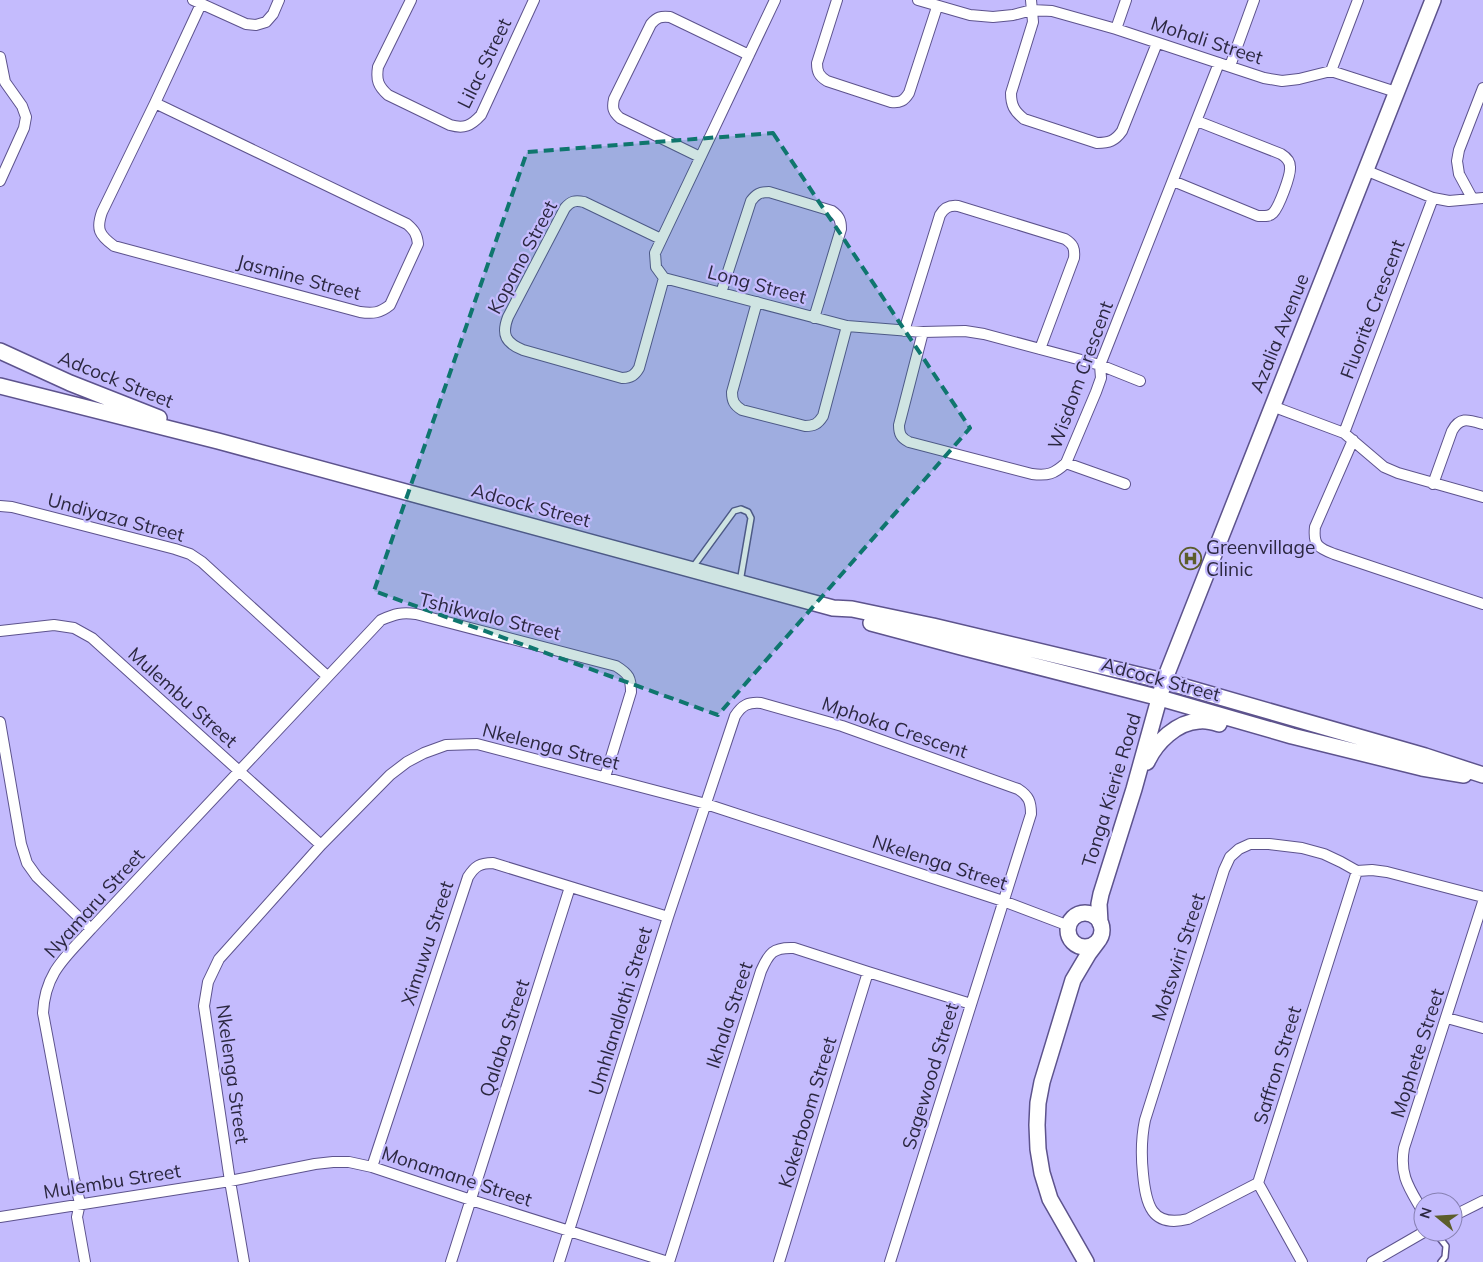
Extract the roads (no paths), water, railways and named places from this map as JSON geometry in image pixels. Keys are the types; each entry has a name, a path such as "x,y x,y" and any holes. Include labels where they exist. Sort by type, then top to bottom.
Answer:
{"main road":[{"name":"Azalia Avenue","path":"1160,698 1164,681 1433,0"},
{"name":"Adcock Street","path":"0,351 70,383 218,441"},
{"name":"Adcock Street","path":"0,386 218,441 740,582 833,608 850,617 961,648 1160,698 1292,736 1422,768 1448,773 1483,776"},
{"name":"Adcock Street","path":"833,608 852,609 924,624 1164,681 1425,756 1483,776"},
{"name":"Tonga Kierie Road","path":"1100,923 1099,904 1101,894 1160,698"},
{"path":"1134,789 1152,752 1172,731 1190,722 1210,722 1260,734 1292,736"},
{"name":"Tonga Kierie Road","path":"1081,914 1101,894"},
{"path":"1073,980 1069,930 1074,918 1081,914 1090,914 1098,920 1102,932 1073,980 1042,1082 1036,1125 1042,1173 1050,1199 1086,1262"},
{"path":"1069,930 1074,942 1081,947 1090,946 1098,941"}],"street":[{"path":"197,2 246,24 256,25 266,22 273,14 280,0"},
{"name":"Lilac Street","path":"410,0 378,67 376,78 380,88 388,95 450,125 459,127 468,126 481,116 534,0"},
{"path":"664,278 656,267 655,253 775,0"},
{"path":"837,0 817,71 827,81 899,103 910,93 937,7"},
{"name":"Mohali Street","path":"918,0 970,15 993,17 1013,15 1032,5 1264,78 1282,81 1299,79 1330,71"},
{"path":"1116,30 1126,0"},
{"path":"1230,66 1254,0"},
{"path":"1358,0 1330,71 1396,92"},
{"name":"Jasmine Street","path":"155,103 407,224 414,230 418,244 390,305 375,313 360,312 114,246 104,239 100,232 99,223 102,212 155,103 197,2"},
{"path":"1032,5 1032,27 1011,93 1011,103 1016,113 1024,118 1096,143 1107,143 1116,139 1122,131 1157,43"},
{"path":"700,157 620,118 614,113 612,106 614,99 651,24 656,18 670,17 749,54"},
{"path":"0,57 6,82 22,106 26,117 24,128 0,182"},
{"name":"Wisdom Crescent","path":"923,332 898,425 902,439 1032,474 1044,475 1057,471 1066,463 1101,378 1100,365 1219,63"},
{"path":"1472,198 1459,174 1457,162 1459,150 1483,88"},
{"path":"1173,181 1258,216 1266,217 1273,214 1277,207 1290,172 1287,158 1197,120"},
{"path":"1365,170 1432,198 1460,201 1483,198"},
{"path":"722,293 751,201 755,195 761,192 768,192 832,211 838,215 841,222 841,229 814,318"},
{"name":"Fluorite Crescent","path":"1344,433 1432,198"},
{"name":"Kopano Street","path":"661,239 584,202 577,200 570,202 565,208 508,317 504,326 505,336 512,346 523,350 622,378 629,378 636,374 639,368 664,278"},
{"path":"904,330 940,215 944,209 950,206 958,206 1065,239 1072,243 1075,250 1074,258 1040,349"},
{"name":"Long Street","path":"664,278 847,326 923,332 966,331 984,334 1100,365 1140,381"},
{"path":"757,302 732,392 732,400 742,410 805,426 812,426 819,422 823,416 847,326"},
{"path":"1272,406 1344,433 1384,468 1433,484 1483,497"},
{"path":"1433,484 1456,424 1463,420 1471,420 1483,424"},
{"path":"1353,440 1315,526 1314,538 1317,546 1325,551 1483,604"},
{"path":"1066,463 1125,484"},
{"name":"Undiyaza Street","path":"0,506 31,512 190,554 202,562 327,676"},
{"name":"Tshikwalo Street","path":"239,771 381,620 402,612 616,666 626,672 631,682 631,692 605,777"},
{"name":"Mulembu Street","path":"0,631 54,625 74,628 92,638 321,845"},
{"name":"Mphoka Crescent","path":"706,804 735,716 741,707 750,702 761,702 842,726 1018,789 1027,794 1031,804 1031,814 1003,901"},
{"path":"0,722 21,844 27,863 36,877 92,929"},
{"name":"Nkelenga Street","path":"244,1262 204,1006 208,982 219,959 321,845 390,775 407,762 424,753 446,745 477,744 706,804 810,836 1003,901 1069,930"},
{"name":"Nyamaru Street","path":"85,1262 77,1217 80,1204 43,1013 47,987 56,969 239,771"},
{"name":"Umhlandlothi Street","path":"560,1262 668,917 706,804"},
{"name":"Motswiri Street","path":"1258,1183 1188,1219 1175,1222 1164,1220 1155,1214 1145,1195 1141,1150 1141,1135 1148,1111 1221,880 1230,858 1239,848 1250,844 1302,848 1324,854 1356,871 1372,870 1387,872 1483,897"},
{"name":"Ximuwu Street","path":"372,1167 468,877 473,868 483,863 493,863 668,917"},
{"name":"Saffron Street","path":"1258,1183 1356,871"},
{"name":"Qalaba Street","path":"451,1262 570,887"},
{"name":"Sagewood Street","path":"890,1262 1003,901"},
{"name":"Mophete Street","path":"1413,1193 1403,1172 1404,1148 1483,902"},
{"name":"Ikhala Street","path":"668,1262 761,971 767,957 775,949 782,947 794,948 971,1004"},
{"name":"Kokerboom Street","path":"779,1262 868,972"},
{"path":"1447,1018 1483,1028"},
{"name":"Monamane Street","path":"230,1181 333,1162 349,1162 372,1167 668,1262"},
{"name":"Mulembu Street","path":"0,1216 230,1181"},
{"path":"1258,1183 1302,1262"},
{"path":"1463,1211 1483,1200"},
{"path":"1372,1262 1413,1238"}],"lane":[{"path":"692,569 734,511 741,509 748,512 751,518 740,582"},
{"path":"1441,1262 1445,1257 1446,1246 1443,1242"}],"place":[{"name":"Greenvillage Clinic","path":"1190,558"}]}
